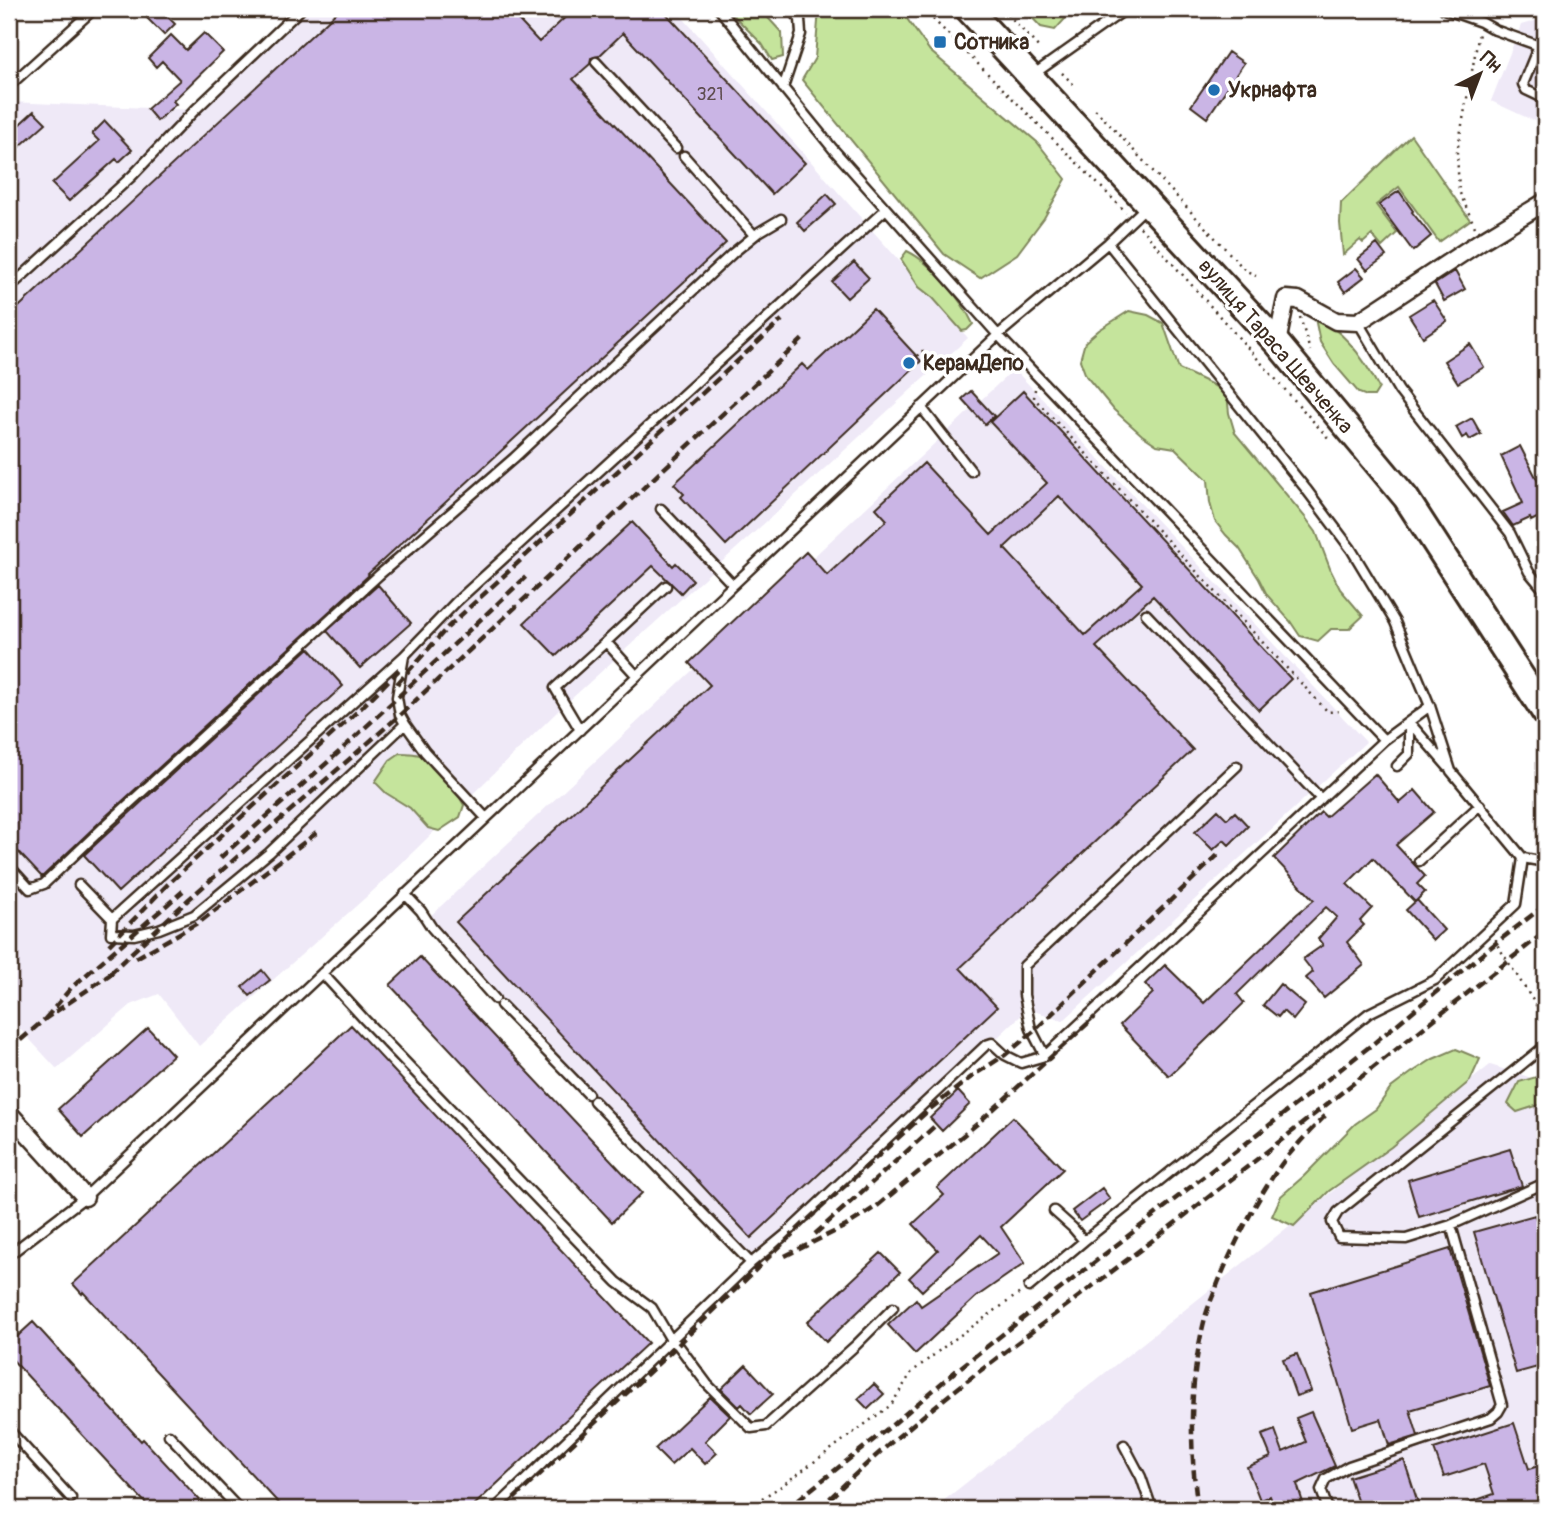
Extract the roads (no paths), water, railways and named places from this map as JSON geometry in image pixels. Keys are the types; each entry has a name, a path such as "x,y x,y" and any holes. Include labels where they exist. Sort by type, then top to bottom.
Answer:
{"main road":[{"name":"вулиця Тараса Шевченка","path":"968,9 1031,76 1141,212 1277,343 1406,498 1545,713"}],"street":[{"path":"1277,343 1286,299 1298,300 1336,321 1358,322 1480,241 1545,202"},
{"path":"9,1113 85,1197"}],"lane":[{"path":"9,86 94,9"},
{"path":"9,289 132,176 195,110 301,9"},
{"path":"719,9 833,149 998,335 1384,740"},
{"path":"783,88 801,34 800,19 791,9"},
{"path":"1031,76 1125,9"},
{"path":"1444,9 1542,47"},
{"path":"1545,35 1542,47 1522,84 1545,99"},
{"path":"596,62 677,148"},
{"path":"684,156 754,235"},
{"path":"405,724 269,853 194,915 159,929 134,935 111,934 112,919 404,656 456,602 886,209"},
{"path":"9,1255 85,1197 998,335 1141,212"},
{"path":"9,866 30,889 44,884 379,575 514,458 754,235 781,219"},
{"path":"1108,243 1351,549 1395,622 1430,706 1451,771"},
{"path":"1358,322 1399,391 1510,533 1529,572 1545,591"},
{"path":"921,407 971,471"},
{"path":"662,509 733,585"},
{"path":"580,730 555,688 666,586"},
{"path":"1146,614 1321,799"},
{"path":"606,642 637,676"},
{"path":"404,656 397,697 400,715 425,752 486,818"},
{"path":"495,1509 751,1263 786,1234 986,1045 992,1043 1005,1055 1021,1063 1045,1056 1384,740 1430,706"},
{"path":"1396,766 1409,754 1409,722"},
{"path":"1409,722 1523,858 1545,862"},
{"path":"1045,1056 1031,1029 1024,995 1024,966 1237,766"},
{"path":"1419,861 1480,805"},
{"path":"1029,1287 1369,1013 1435,980 1516,904 1523,858"},
{"path":"79,885 112,919"},
{"path":"405,894 498,1002 751,1263"},
{"path":"322,973 617,1282 652,1308 671,1340 678,1345 707,1384 751,1428 765,1426 856,1345 892,1308"},
{"path":"1545,1049 1540,1050 1338,1212 1332,1222 1339,1237 1406,1239 1451,1225 1545,1183"},
{"path":"1054,1211 1084,1241"},
{"path":"1328,1509 1321,1490 1326,1479 1349,1466 1491,1418 1502,1405 1451,1225"},
{"path":"9,1430 71,1498"},
{"path":"169,1435 239,1509"},
{"path":"1124,1445 1141,1477 1152,1509"}],"railway":[{"path":"397,684 448,627 782,320"},
{"path":"109,974 189,899 400,715 805,337"},
{"path":"220,858 338,753 529,574"},
{"path":"109,945 168,884 359,710 401,668"},
{"path":"136,958 201,921 319,831"},
{"path":"503,1509 803,1224 930,1109 1033,1032 1219,854"},
{"path":"45,1019 71,988 183,891"},
{"path":"786,1509 957,1370 1369,1047 1545,905"},
{"path":"819,1509 893,1441 971,1378 1236,1176 1545,932"},
{"path":"9,1050 45,1019 115,971"},
{"path":"785,1256 846,1226 877,1206 977,1124 1095,1017"},
{"path":"1198,1509 1192,1413 1196,1365 1206,1314 1231,1254 1261,1196 1289,1154 1328,1113"},
{"path":"815,1234 936,1125"}],"place":[{"name":"Сотника","path":"940,42"},
{"name":"Укрнафта","path":"1214,90"},
{"name":"КерамДепо","path":"909,363"}]}
